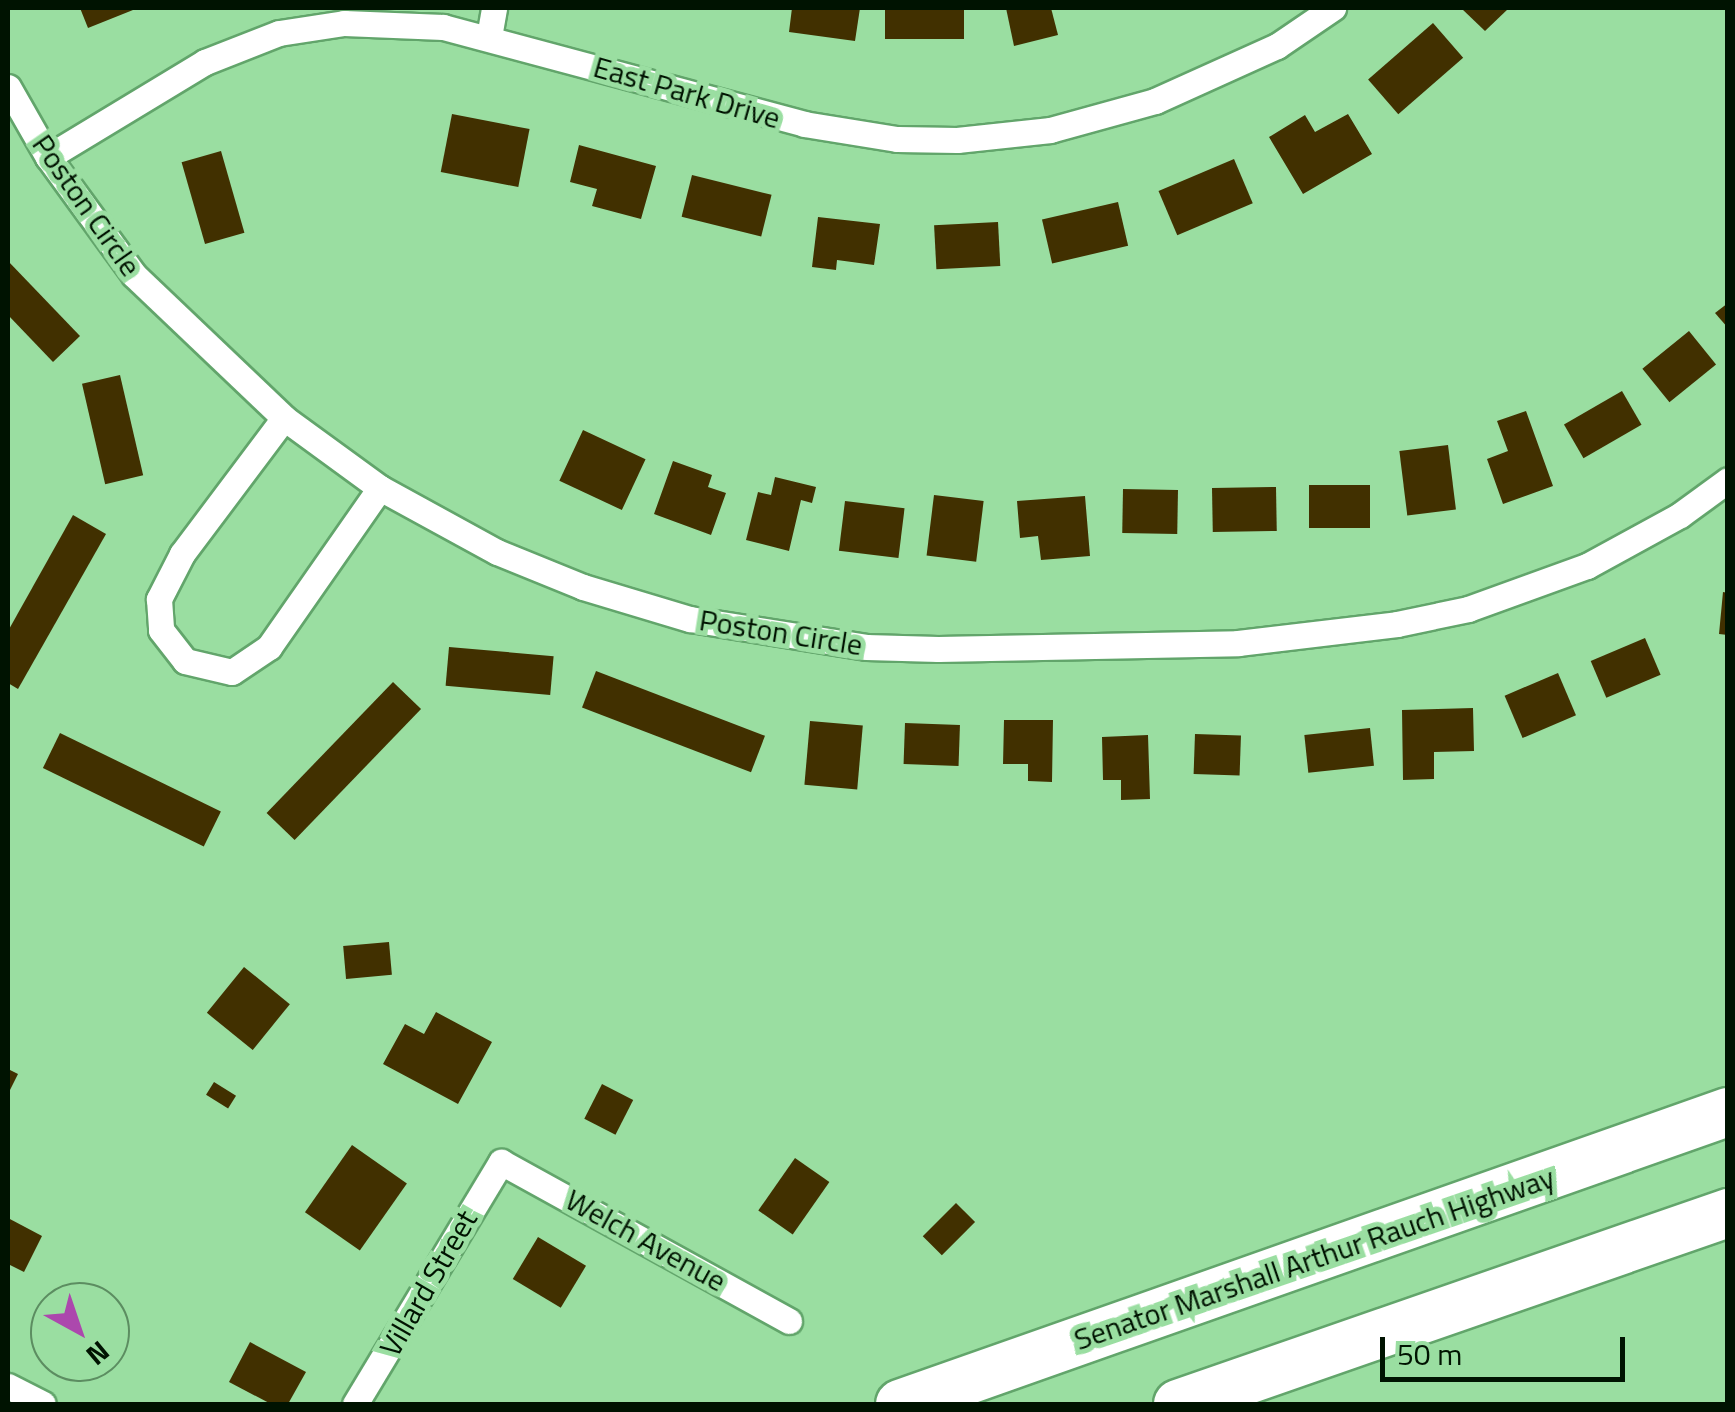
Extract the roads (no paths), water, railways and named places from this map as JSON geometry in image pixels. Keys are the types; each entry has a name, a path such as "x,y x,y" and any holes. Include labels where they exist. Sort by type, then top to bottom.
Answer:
{"highway":[{"name":"Senator Marshall Arthur Rauch Highway","path":"900,1404 1728,1112"},
{"path":"1178,1404 1728,1214"}],"street":[{"path":"490,37 494,8"},
{"name":"East Park Drive","path":"48,157 205,62 279,33 344,23 442,27 804,124 897,140 957,140 1050,130 1154,101 1277,46 1333,8"},
{"name":"Poston Circle","path":"8,86 48,157 134,275 284,418 380,488 496,552 583,587 690,618 866,647 938,649 1238,643 1415,620 1468,609 1587,566 1680,515 1728,480"},
{"path":"284,418 182,554 159,599 161,630 176,654 214,672 250,663 269,648 380,488"},
{"name":"Welch Avenue","path":"502,1162 789,1321"},
{"name":"Villard Street","path":"355,1404 502,1162"},
{"path":"8,1386 43,1404"}]}
